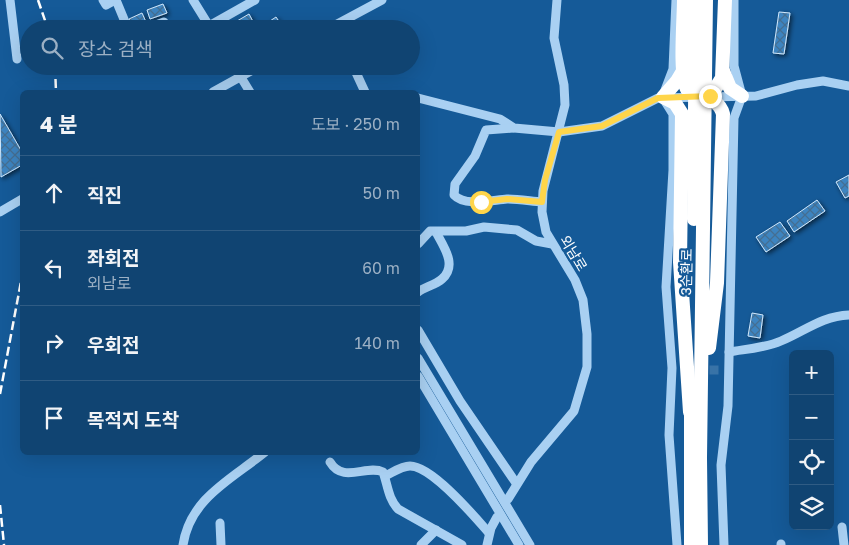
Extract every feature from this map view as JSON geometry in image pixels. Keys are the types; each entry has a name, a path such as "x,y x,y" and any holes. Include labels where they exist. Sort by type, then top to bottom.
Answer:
{"highway":[{"path":"684,0 683,70 687,89 716,103 722,109 723,116 717,283 695,426"},
{"name":"3순환로","path":"696,0 700,79"},
{"name":"3순환로","path":"691,545 695,426 694,115 700,79 706,0"},
{"path":"694,115 687,105 717,87 723,71 724,0"},
{"path":"683,70 677,81 663,97 694,115"},
{"path":"723,71 730,88 742,96 728,104 723,116"},
{"name":"3순환로","path":"695,426 701,545"}],"street":[{"path":"10,0 17,59"},
{"path":"103,0 106,5 115,0 124,20"},
{"path":"193,0 205,20"},
{"path":"223,20 255,0"},
{"path":"345,20 382,0"},
{"name":"외남로","path":"508,499 516,483 541,449 574,411 586,366 587,334 583,300 575,280 546,232 542,202 545,180 564,114 565,95 554,38 557,0"},
{"path":"663,97 673,69 676,0"},
{"path":"724,545 721,465 728,406 725,371 728,352 734,118 742,96 734,66 734,0"},
{"path":"217,90 244,75"},
{"path":"357,75 363,90"},
{"path":"241,77 249,90"},
{"path":"542,202 507,199 481,202 460,200 454,195 455,184 475,156 486,130 514,128 559,132 602,126 644,104 663,97 764,95 810,82 834,82 849,86"},
{"path":"663,97 673,114 674,136 666,287 672,368 669,435 677,545"},
{"path":"420,99 500,119 514,128"},
{"path":"0,212 20,200"},
{"path":"420,242 430,231 466,231 484,227 517,230 536,241 552,244"},
{"path":"420,291 443,278 449,270 450,262 436,232"},
{"path":"728,352 766,346 782,341 818,321 833,316 849,315"},
{"path":"420,333 456,394 516,483"},
{"path":"420,362 440,404 519,545"},
{"path":"672,368 683,369"},
{"path":"420,379 440,404 530,545"},
{"path":"440,404 456,394"},
{"path":"183,545 190,519 212,491 261,455"},
{"path":"330,462 333,467 348,473 357,474 376,470 384,472 392,503 398,509 462,545"},
{"path":"385,476 404,467 411,466 422,470 459,500 489,533"},
{"path":"487,545 489,533 497,517"},
{"path":"220,523 222,545"},
{"path":"842,527 844,545"},
{"path":"421,545 436,530"}],"building":[{"path":"163,4 167,13 150,19 147,10"},
{"path":"779,12 790,13 784,54 773,53"},
{"path":"142,13 145,20 130,20"},
{"path":"249,14 252,20 239,20"},
{"path":"0,114 20,149 20,166 1,177"},
{"path":"849,175 849,196 845,198 836,182"},
{"path":"817,200 825,211 794,232 787,221"},
{"path":"780,222 790,236 766,252 756,237"},
{"path":"752,313 763,315 760,338 748,336"}],"tunnel":[{"path":"696,370 721,370"}],"railway":[{"path":"38,0 45,20"},
{"path":"55,75 56,90"},
{"path":"0,394 20,287"},
{"path":"0,505 4,545"}],"route":[{"path":"481,202 507,199 542,202 545,180 559,132 602,126 658,98 710,96"}]}
